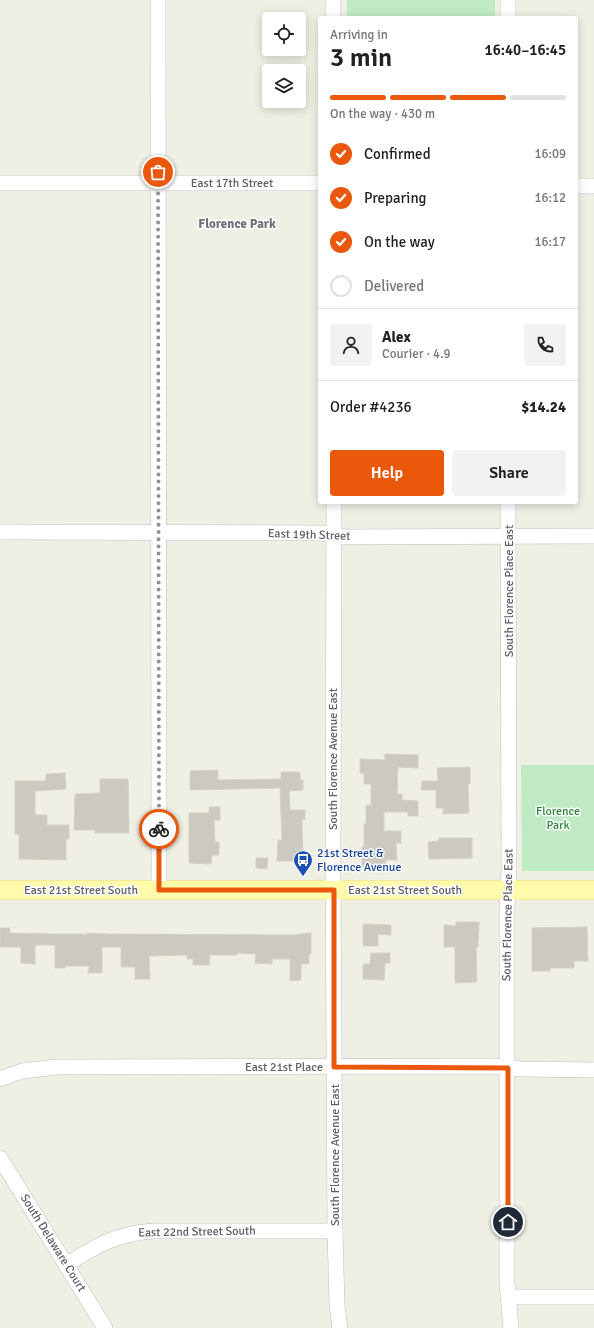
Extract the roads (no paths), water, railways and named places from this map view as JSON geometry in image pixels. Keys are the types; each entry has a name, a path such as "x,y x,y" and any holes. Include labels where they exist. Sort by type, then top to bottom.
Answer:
{"main road":[{"name":"East 21st Street South","path":"0,890 594,890"}],"street":[{"path":"158,0 159,890"},
{"path":"333,0 333,16"},
{"path":"508,0 508,16"},
{"name":"East 17th Street","path":"0,183 318,183"},
{"path":"578,186 594,186"},
{"name":"South Florence Avenue East","path":"334,504 335,1231 337,1306 340,1328"},
{"name":"South Florence Place East","path":"508,504 508,1297 511,1328"},
{"name":"East 19th Street","path":"0,532 322,533 345,537 594,536"},
{"name":"East 21st Place","path":"0,1079 22,1071 57,1067 334,1067 594,1070"},
{"name":"South Delaware Court","path":"0,1158 105,1328"},
{"name":"East 22nd Street South","path":"66,1265 105,1241 138,1232 335,1231"},
{"path":"508,1297 594,1297"}],"place":[{"name":"21st Street & Florence Avenue","path":"303,877"}],"district":[{"name":"Florence Park","path":"237,224"}]}
